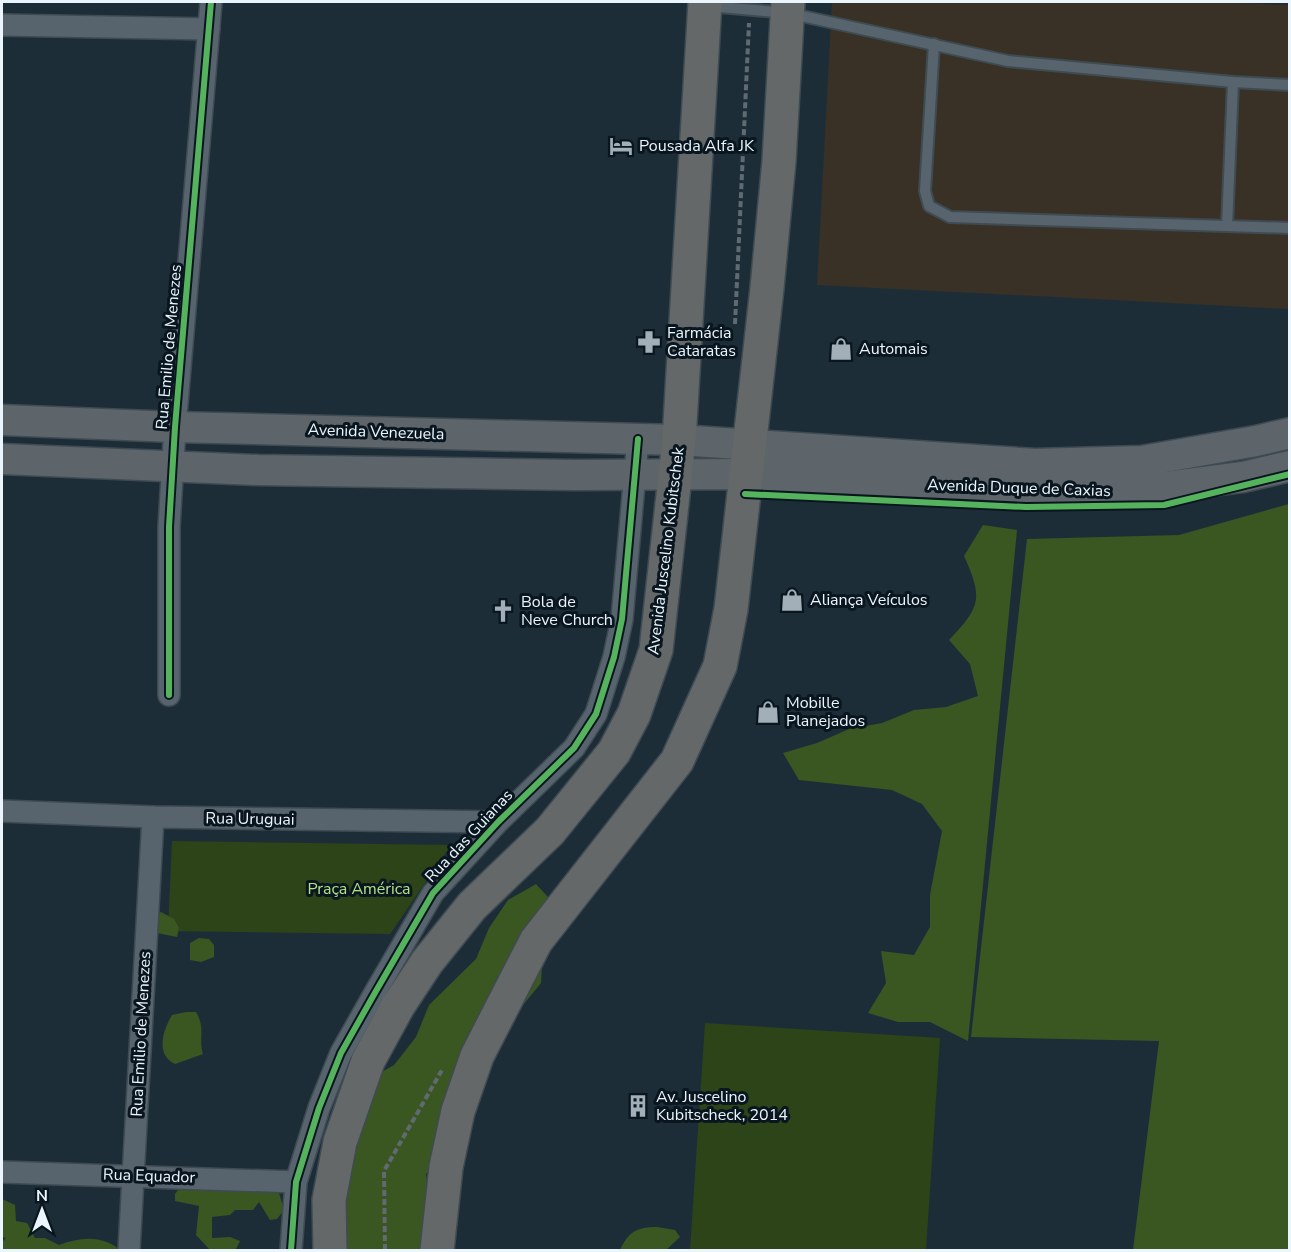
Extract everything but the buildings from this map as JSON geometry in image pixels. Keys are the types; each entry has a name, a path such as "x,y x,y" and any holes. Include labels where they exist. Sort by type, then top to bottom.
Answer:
{"main road":[{"name":"Avenida Juscelino Kubitschek","path":"330,1251 329,1200 340,1142 368,1061 398,1006 427,962 472,906 550,831 614,752 634,714 656,650 679,440 705,3"},
{"path":"437,1251 446,1167 458,1110 477,1056 536,941 677,761 720,666 731,609 749,459 779,161 788,7"},
{"name":"Avenida Venezuela","path":"2,420 175,427 679,440 749,459"},
{"name":"Avenida Duque de Caxias","path":"749,459 1035,464 1142,461 1256,441 1290,432"},
{"path":"2,459 174,467 575,476 635,473 675,475 749,459"},
{"name":"Avenida Duque de Caxias","path":"749,459 1021,491 1135,491 1243,477 1290,466"}],"street":[{"name":"Rua Emilio de Menezes","path":"169,695 169,527 175,427 211,2"},
{"path":"2,25 208,29"},
{"name":"Rua das Guianas","path":"291,1251 296,1182 319,1108 341,1053 433,893 498,822 574,748 596,714 614,657 621,620 638,439"},
{"name":"Rua Uruguai","path":"2,811 153,818 498,822"},
{"name":"Rua Emilio de Menezes","path":"129,1251 153,818"},
{"name":"Rua Equador","path":"2,1172 296,1182"}],"lane":[{"path":"705,3 750,11 788,7 1008,61 1233,82 1290,85"},
{"path":"934,44 925,191 929,206 950,217 1290,228"},
{"path":"1227,226 1233,82"}],"path":[{"path":"735,327 750,11"}],"shaded area":[{"path":"832,2 1213,2 1289,5 1289,309 817,285"}],"green space":[{"path":"1289,504 1289,1250 1133,1250 1159,1041 971,1037 1027,539 1179,535"},
{"path":"983,525 1017,530 968,1041 930,1022 898,1022 868,1013 886,983 881,951 914,955 930,927 930,895 942,831 922,804 892,790 799,780 783,753 817,743 849,729 882,723 914,710 946,707 978,696 970,664 949,640 968,619 976,601 974,582 964,556"},
{"name":"Praça América","path":"172,841 451,845 390,934 168,931"},
{"path":"536,884 559,909 543,951 541,983 501,1032 447,1148 426,1174 436,1242 433,1250 323,1250 335,1201 353,1165 350,1135 373,1077 394,1065 416,1037 429,1005 476,959 489,928 508,900"},
{"path":"161,912 174,919 179,928 177,937 152,932 154,916"},
{"path":"199,938 209,939 214,945 214,957 201,962 190,960 190,943"},
{"path":"196,1012 199,1018 203,1054 175,1064 165,1055 164,1035 172,1015"},
{"path":"705,1023 940,1038 926,1250 690,1250"},
{"path":"184,1182 277,1186 284,1210 277,1219 270,1220 259,1202 253,1210 235,1210 230,1215 212,1217 212,1238 230,1237 240,1241 236,1249 210,1250 196,1235 199,1206 175,1201 175,1194"},
{"path":"2,1199 15,1205 16,1221 27,1223 35,1238 45,1238 59,1245 75,1240 91,1239 106,1242 121,1250 2,1250 2,1242 6,1238 2,1237"},
{"path":"657,1227 675,1230 680,1237 666,1250 620,1250 626,1239 634,1232"}],"cycle path":[{"path":"169,695 169,527 175,427 211,2"},
{"path":"291,1250 296,1182 319,1108 341,1053 376,991 433,893 498,822 574,748 596,714 614,657 622,619 638,439"},
{"path":"745,494 1026,507 1164,505 1290,474"}],"place":[{"name":"Pousada Alfa JK","path":"621,146"},
{"name":"Farmácia Cataratas","path":"649,342"},
{"name":"Automais","path":"841,349"},
{"name":"Aliança Veículos","path":"792,600"},
{"name":"Bola de Neve Church","path":"503,611"},
{"name":"Mobille Planejados","path":"768,712"},
{"name":"Av. Juscelino Kubitscheck, 2014","path":"638,1106"}]}
